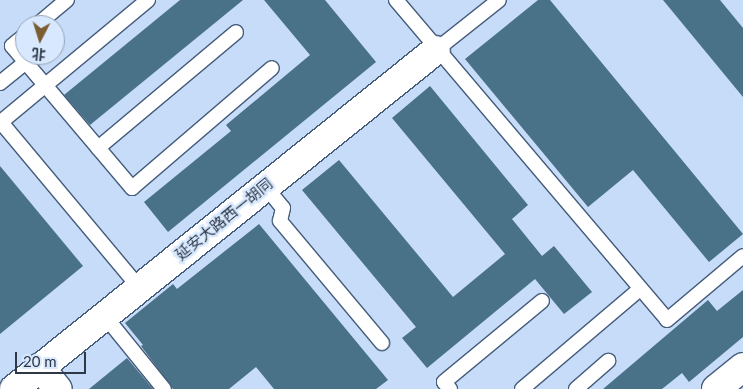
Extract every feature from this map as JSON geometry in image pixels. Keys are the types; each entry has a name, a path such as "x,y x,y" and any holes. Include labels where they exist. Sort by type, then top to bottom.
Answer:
{"street":[{"name":"延安大路西一胡同","path":"14,389 436,50"},
{"path":"40,367 58,389"},
{"path":"716,389 743,367"}],"lane":[{"path":"49,15 67,0"},
{"path":"139,287 0,121 148,0"},
{"path":"396,0 436,50 667,320 743,256"},
{"path":"436,50 498,0"},
{"path":"98,148 236,32"},
{"path":"0,83 22,65"},
{"path":"28,65 132,188 272,68"},
{"path":"265,186 282,208 280,221 382,343"},
{"path":"522,389 640,289"},
{"path":"450,389 444,382 542,301"},
{"path":"104,315 164,389"},
{"path":"576,389 608,361"}],"building":[{"path":"180,0 243,0 90,125 64,95"},
{"path":"264,0 325,0 376,62 168,232 144,202 231,131 226,125 310,55"},
{"path":"538,0 550,0 743,234 709,262 633,170 588,207 465,59"},
{"path":"663,0 720,0 743,28 743,97"},
{"path":"430,86 528,205 512,219 542,256 554,246 592,292 564,314 535,279 427,368 402,338 416,327 302,190 339,160 453,297 505,254 392,118"},
{"path":"0,166 83,266 0,334"},
{"path":"259,224 388,380 376,389 274,389 256,367 229,389 173,389 141,346 143,345 125,323 173,284 177,289"},
{"path":"743,290 743,337 689,382 682,373 662,389 603,389 708,300 717,311"},
{"path":"127,358 153,389 89,389"}]}
